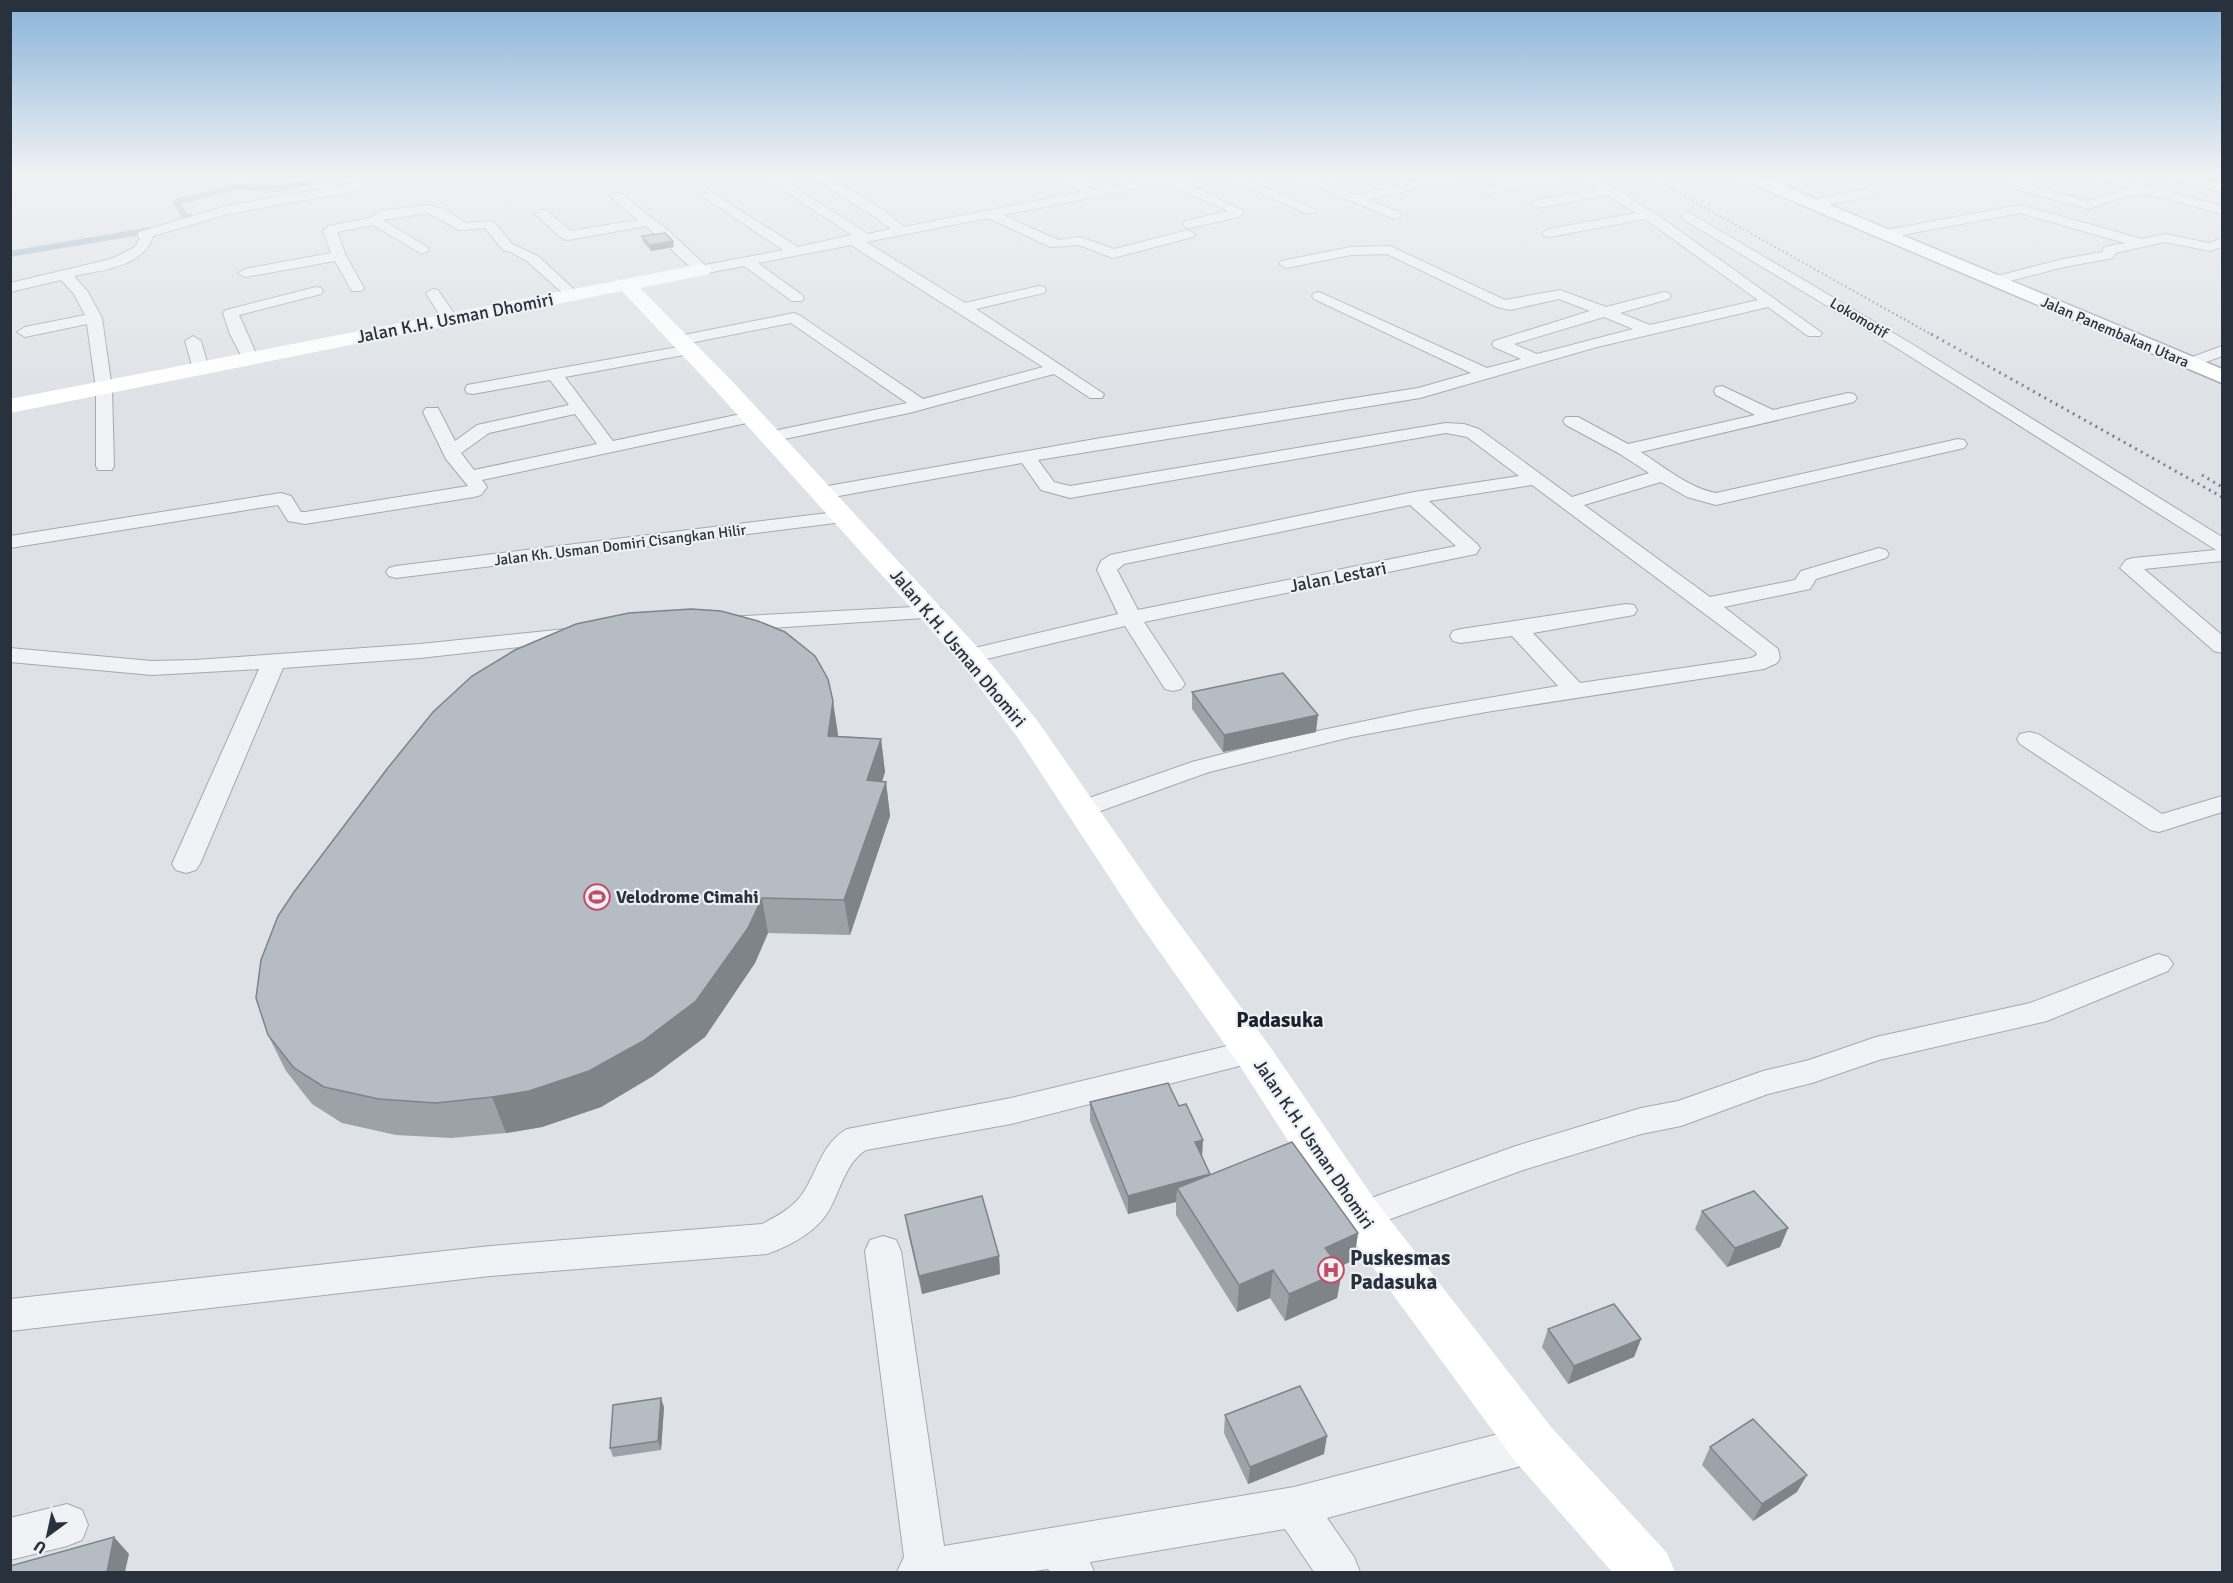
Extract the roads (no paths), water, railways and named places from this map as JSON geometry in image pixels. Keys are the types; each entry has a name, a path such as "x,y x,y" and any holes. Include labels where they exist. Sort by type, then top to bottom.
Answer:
{"main road":[{"name":"Jalan Panembakan Utara","path":"1918,248 2223,377"},
{"path":"627,285 702,270"},
{"name":"Jalan K.H. Usman Dhomiri","path":"10,406 627,285 932,612 970,656 1028,730 1081,810 1252,1052 1361,1216 1533,1444 1648,1572"}],"street":[{"path":"41,266 110,248"},
{"path":"10,288 127,258 141,248"},
{"path":"336,248 357,288"},
{"path":"516,248 549,272 573,295"},
{"path":"679,248 702,270 809,248"},
{"path":"789,248 794,251"},
{"path":"872,248 1096,394"},
{"path":"1097,248 1113,254 1132,248"},
{"path":"1309,248 1325,256"},
{"path":"1694,248 1814,333"},
{"name":"Lokomotif","path":"1741,248 1906,347 2223,545"},
{"path":"1994,281 2063,262 2108,255 2109,250 2122,248"},
{"path":"1286,264 1325,256 1378,249 1390,250 1502,304 1557,294 1649,330"},
{"path":"245,273 339,256"},
{"path":"746,261 797,298"},
{"path":"65,275 81,292 94,318 104,389 105,466"},
{"path":"963,308 1039,290"},
{"path":"250,358 231,313 316,291"},
{"path":"433,293 450,319"},
{"path":"1319,296 1484,373"},
{"path":"1535,359 1500,344 1557,325 1664,296"},
{"path":"1523,302 1557,325"},
{"name":"Jalan Kh. Usman Domiri Cisangkan Hilir","path":"396,572 833,505 1027,456 1420,393 1535,359 1770,302"},
{"path":"25,332 94,318"},
{"path":"473,389 554,374 794,318 921,405"},
{"path":"193,341 201,369"},
{"path":"2190,363 2223,351"},
{"path":"470,477 609,448 921,405 1056,368"},
{"path":"554,374 609,448"},
{"path":"1722,391 1771,416"},
{"path":"1626,450 1848,398"},
{"path":"451,452 483,429 581,408"},
{"path":"10,542 279,500 284,500 295,517 305,518 474,491 478,487 451,452 432,412"},
{"path":"1572,421 1626,450 1663,475 1702,495 1716,499 1958,444"},
{"path":"1027,456 1048,488 1056,492 1071,492 1455,428 1473,433 1571,503 1767,650 1769,658 1756,664 1574,690 1382,723 1216,763 1081,810"},
{"path":"1571,503 1663,475"},
{"path":"1173,684 1131,618 1107,570 1108,565 1117,559 1414,498 1535,479"},
{"name":"Jalan Lestari","path":"1131,618 1469,550 1470,548 1414,498"},
{"path":"1707,604 1803,585 1808,575 1879,554"},
{"path":"2223,555 2133,564 2130,568 2223,646"},
{"path":"1461,636 1517,629 1626,610"},
{"path":"708,625 932,612"},
{"path":"970,656 1131,618"},
{"path":"1517,629 1574,690"},
{"path":"10,655 152,668 420,651 592,634"},
{"path":"186,864 274,661"},
{"path":"2030,739 2159,824 2223,804"},
{"path":"1361,1216 1516,1159 1641,1121 1681,1113 1763,1083 1812,1071 1876,1049 2036,1013 2158,964"},
{"path":"10,1315 490,1261 766,1239 800,1221 814,1204 846,1145 852,1141 1011,1111 1252,1052"},
{"path":"882,1251 922,1572 1066,1559 1294,1507 1533,1444"},
{"path":"1294,1507 1339,1572"},
{"path":"10,1539 67,1525"}],"waterway":[{"path":"10,254 46,248"}],"railway":[{"path":"1777,248 1934,336"},
{"path":"1931,334 2222,497"},
{"path":"2202,475 2222,487"}],"place":[{"name":"Velodrome Cimahi","path":"597,897"},
{"name":"Puskesmas Padasuka","path":"1331,1270"}],"district":[{"name":"Padasuka","path":"1280,1020"}]}
